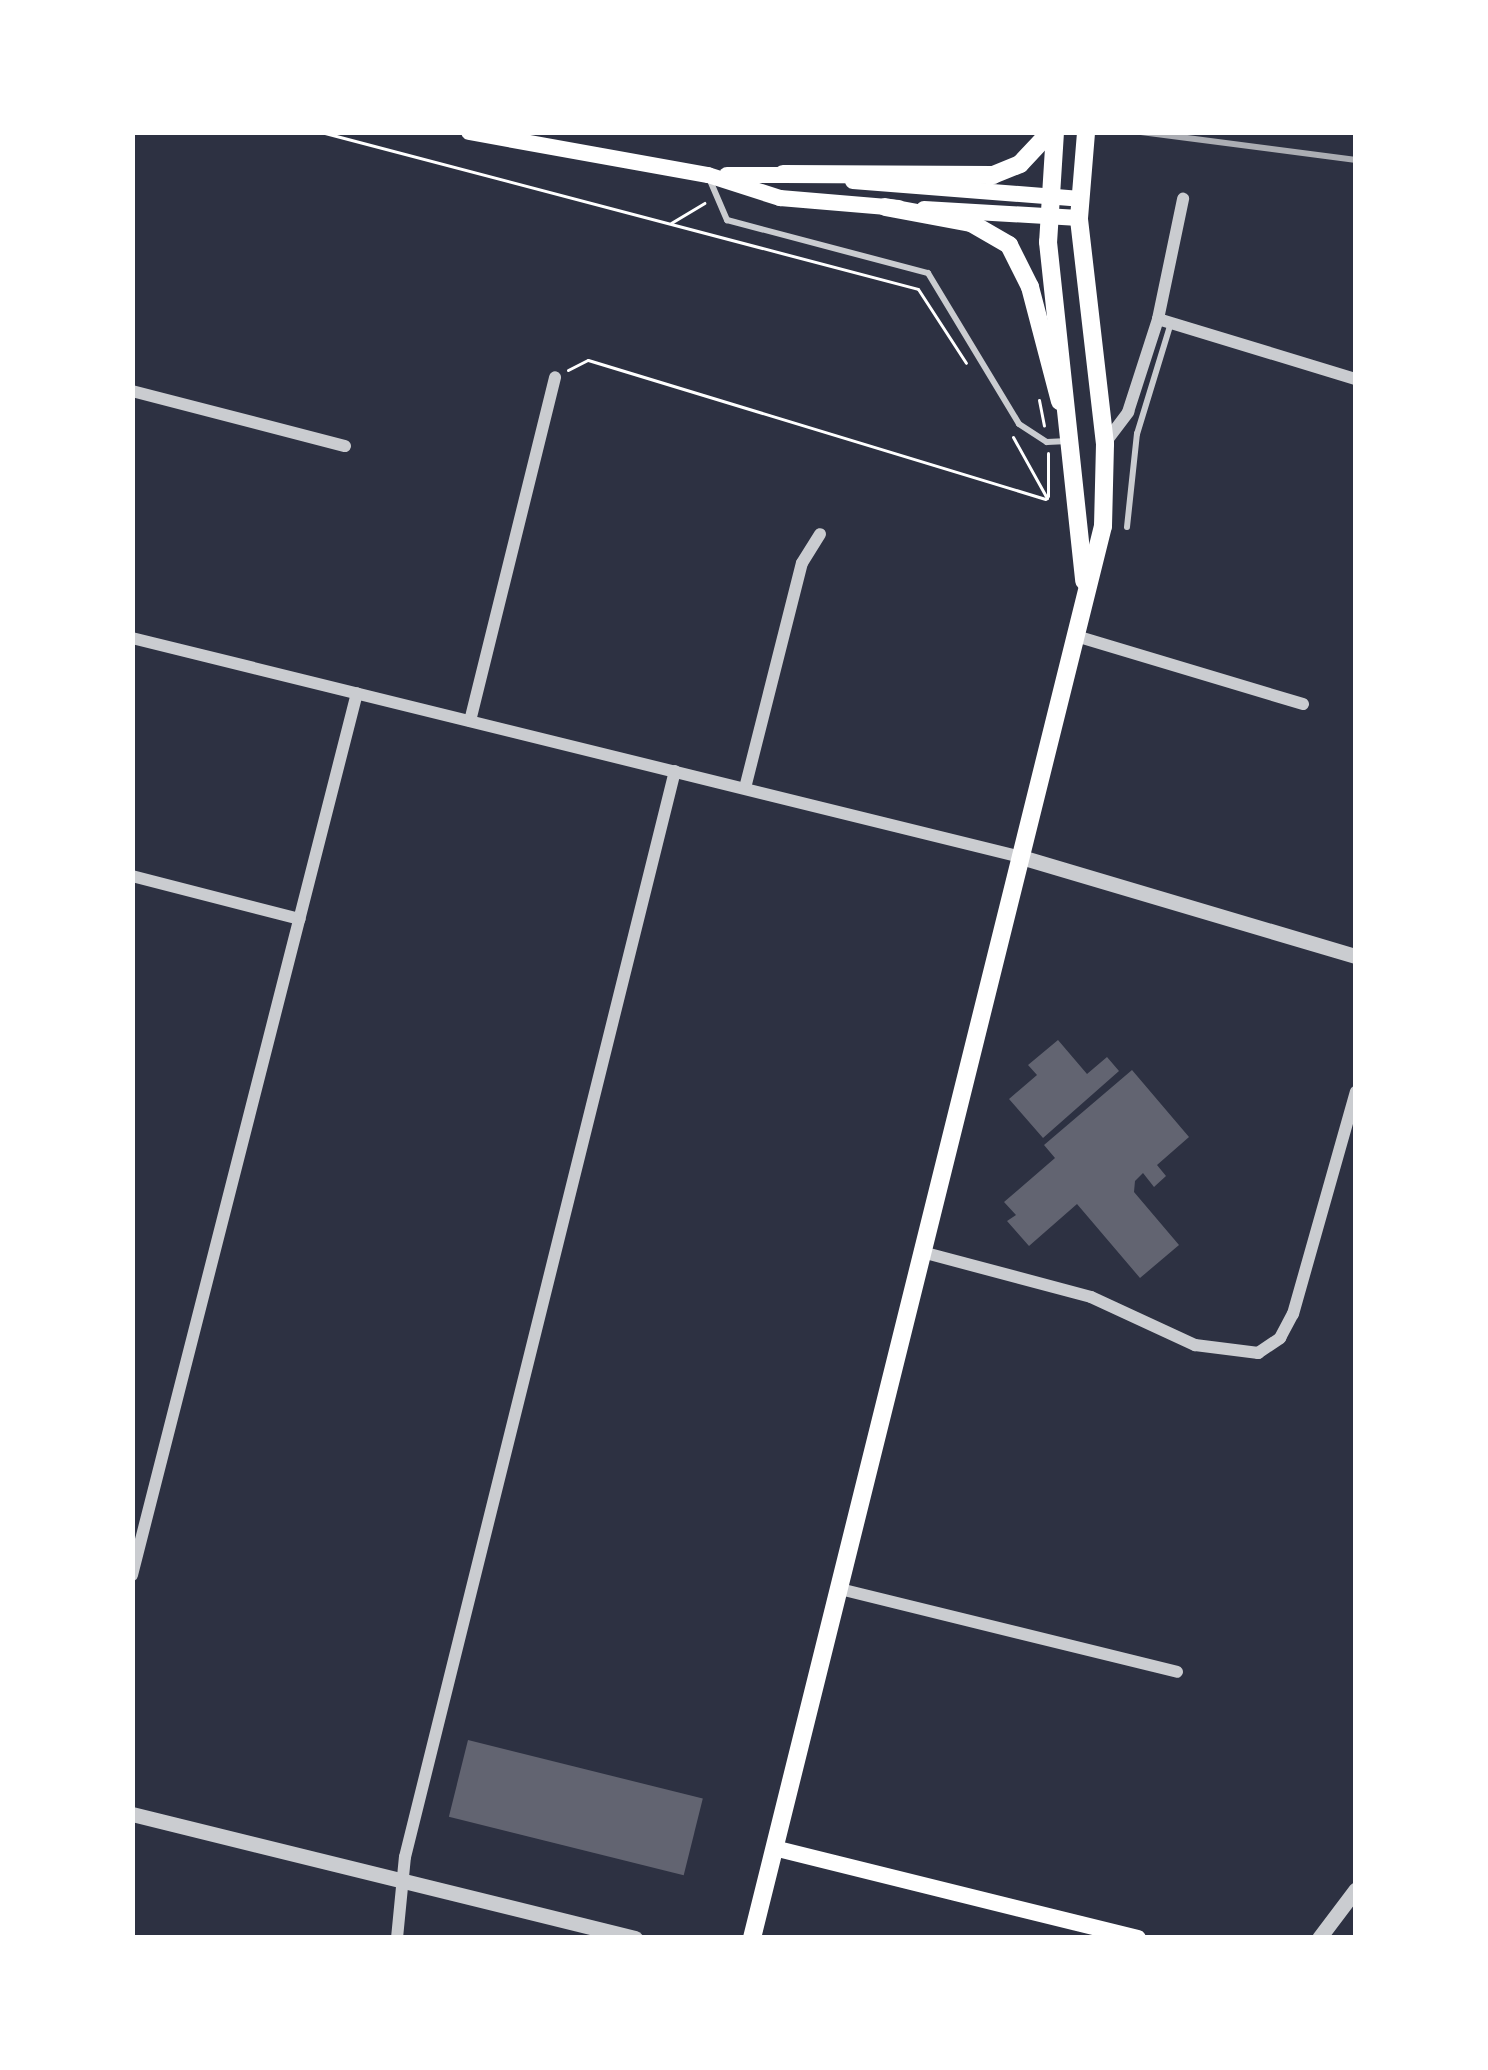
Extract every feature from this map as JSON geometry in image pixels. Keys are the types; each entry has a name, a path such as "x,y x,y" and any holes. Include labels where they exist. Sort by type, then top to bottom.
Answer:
{"main road":[{"path":"469,132 708,175 780,198 885,207 1048,206"},
{"path":"1052,132 1042,155 1085,596"},
{"path":"752,1938 1103,526 1105,444 1080,208 1086,132"},
{"path":"708,175 993,176 1042,155"},
{"path":"783,174 1080,208"},
{"path":"885,207 971,223 1009,245 1030,287 1049,380 1068,416"},
{"path":"775,1848 1138,1938"}],"street":[{"path":"1105,444 1127,412 1165,321 1184,199"},
{"path":"1165,321 1356,379"},
{"path":"470,721 555,377"},
{"path":"132,391 345,446"},
{"path":"745,788 802,563 820,534"},
{"path":"1076,636 1303,704"},
{"path":"132,638 1021,857 1356,956"},
{"path":"132,1575 357,693"},
{"path":"397,1938 405,1857 675,771"},
{"path":"132,876 300,920"},
{"path":"922,1252 1091,1297 1195,1345 1258,1353 1280,1338 1293,1314 1356,1092"},
{"path":"840,1588 1178,1672"},
{"path":"132,1814 635,1938"},
{"path":"1319,1938 1356,1888"}],"lane":[{"path":"708,175 727,220 928,273 1018,424 1047,442 1071,442"},
{"path":"1127,527 1137,434 1165,321"}],"path":[{"path":"321,132 918,289"},
{"path":"555,377 588,360 1047,498"}],"building":[{"path":"1058,1040 1087,1074 1107,1057 1119,1071 1043,1138 1009,1099 1037,1075 1028,1065"},
{"path":"1132,1070 1189,1137 1157,1165 1166,1176 1154,1187 1143,1173 1135,1181 1134,1192 1179,1245 1140,1278 1077,1204 1029,1246 1007,1221 1016,1215 1004,1202 1055,1158 1044,1145"},
{"path":"468,1740 703,1799 684,1875 449,1817"}],"railway":[{"path":"1141,132 1356,160"}]}
